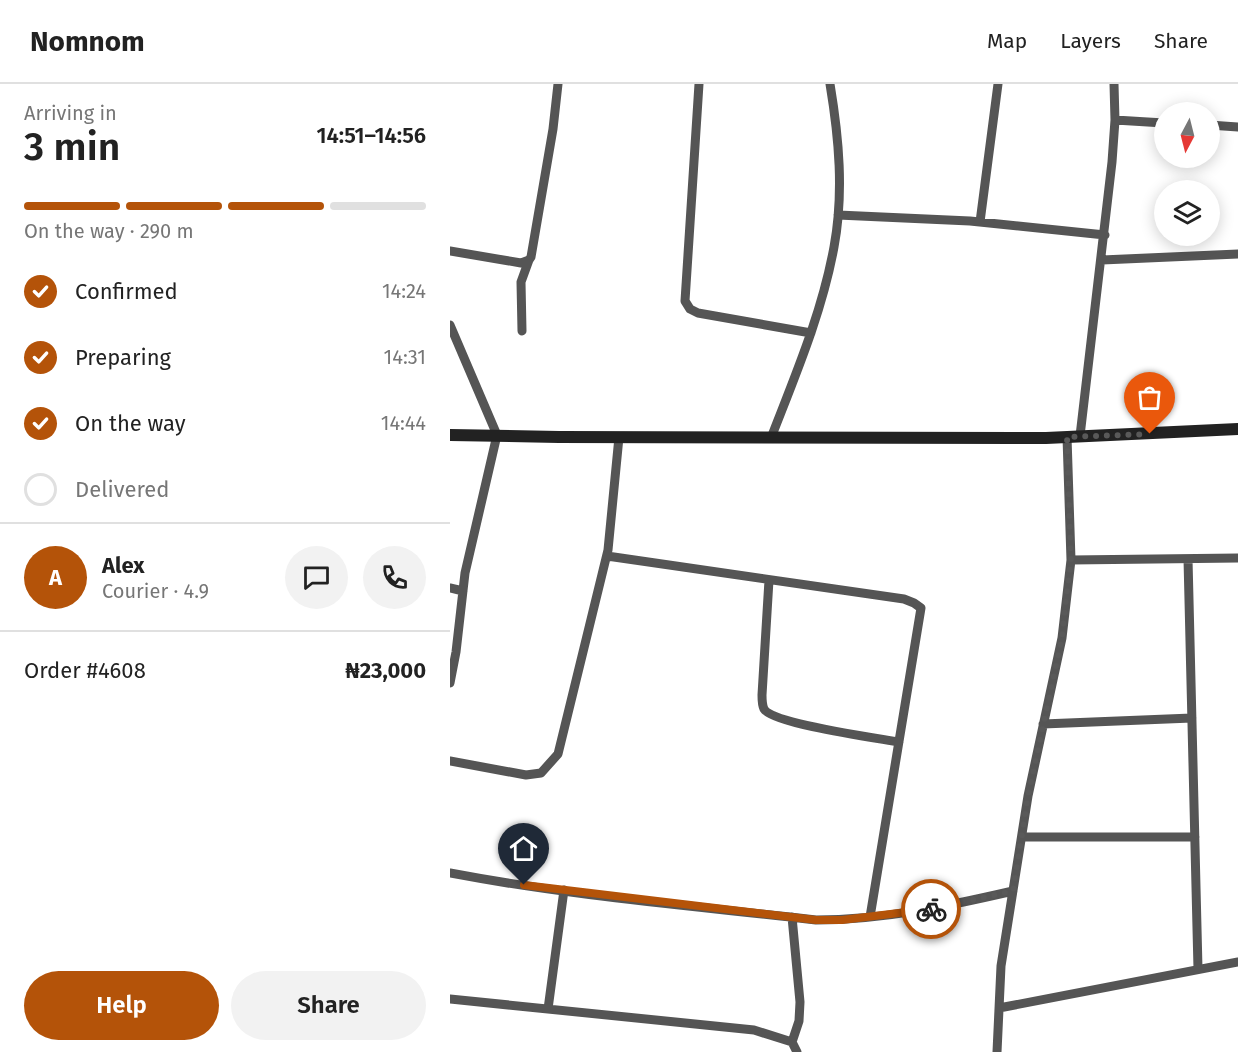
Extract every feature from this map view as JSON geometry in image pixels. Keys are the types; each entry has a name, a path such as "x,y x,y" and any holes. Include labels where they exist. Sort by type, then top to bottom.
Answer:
{"main road":[{"path":"450,435 771,438 1074,436 1238,429"}],"street":[{"path":"522,331 521,282 535,240 554,129 558,84"},
{"path":"699,84 685,301 690,309 698,314 811,333"},
{"path":"771,438 811,333 834,248 838,215 839,145 831,84"},
{"path":"980,222 998,84"},
{"path":"997,1052 1001,966 1043,724 1062,638 1071,560 1074,436 1105,235 1115,120 1114,84"},
{"path":"1115,120 1154,122"},
{"path":"1220,126 1238,127"},
{"path":"838,215 980,222 1105,235"},
{"path":"450,251 520,262 529,260"},
{"path":"1102,260 1238,254"},
{"path":"450,326 497,435 465,573 450,683"},
{"path":"450,761 526,775 541,772 558,754 607,556 619,437"},
{"path":"607,556 904,599 921,609 870,917"},
{"path":"1071,560 1238,558"},
{"path":"1188,559 1198,969"},
{"path":"770,580 762,695 764,709 772,715 797,723 899,742"},
{"path":"450,588 463,591"},
{"path":"1043,724 1192,718"},
{"path":"1022,837 1195,837"},
{"path":"450,873 564,890 792,917 842,920 944,907 1013,891"},
{"path":"548,1009 564,890"},
{"path":"792,917 800,1002 799,1021 792,1042 796,1052"},
{"path":"999,1008 1238,962"},
{"path":"450,999 754,1030 792,1042"}],"way so far":[{"path":"931,909 1013,891 1028,796 1062,638 1071,560 1067,437 1150,434"}],"route":[{"path":"524,885 816,920 842,920 931,909"}]}
